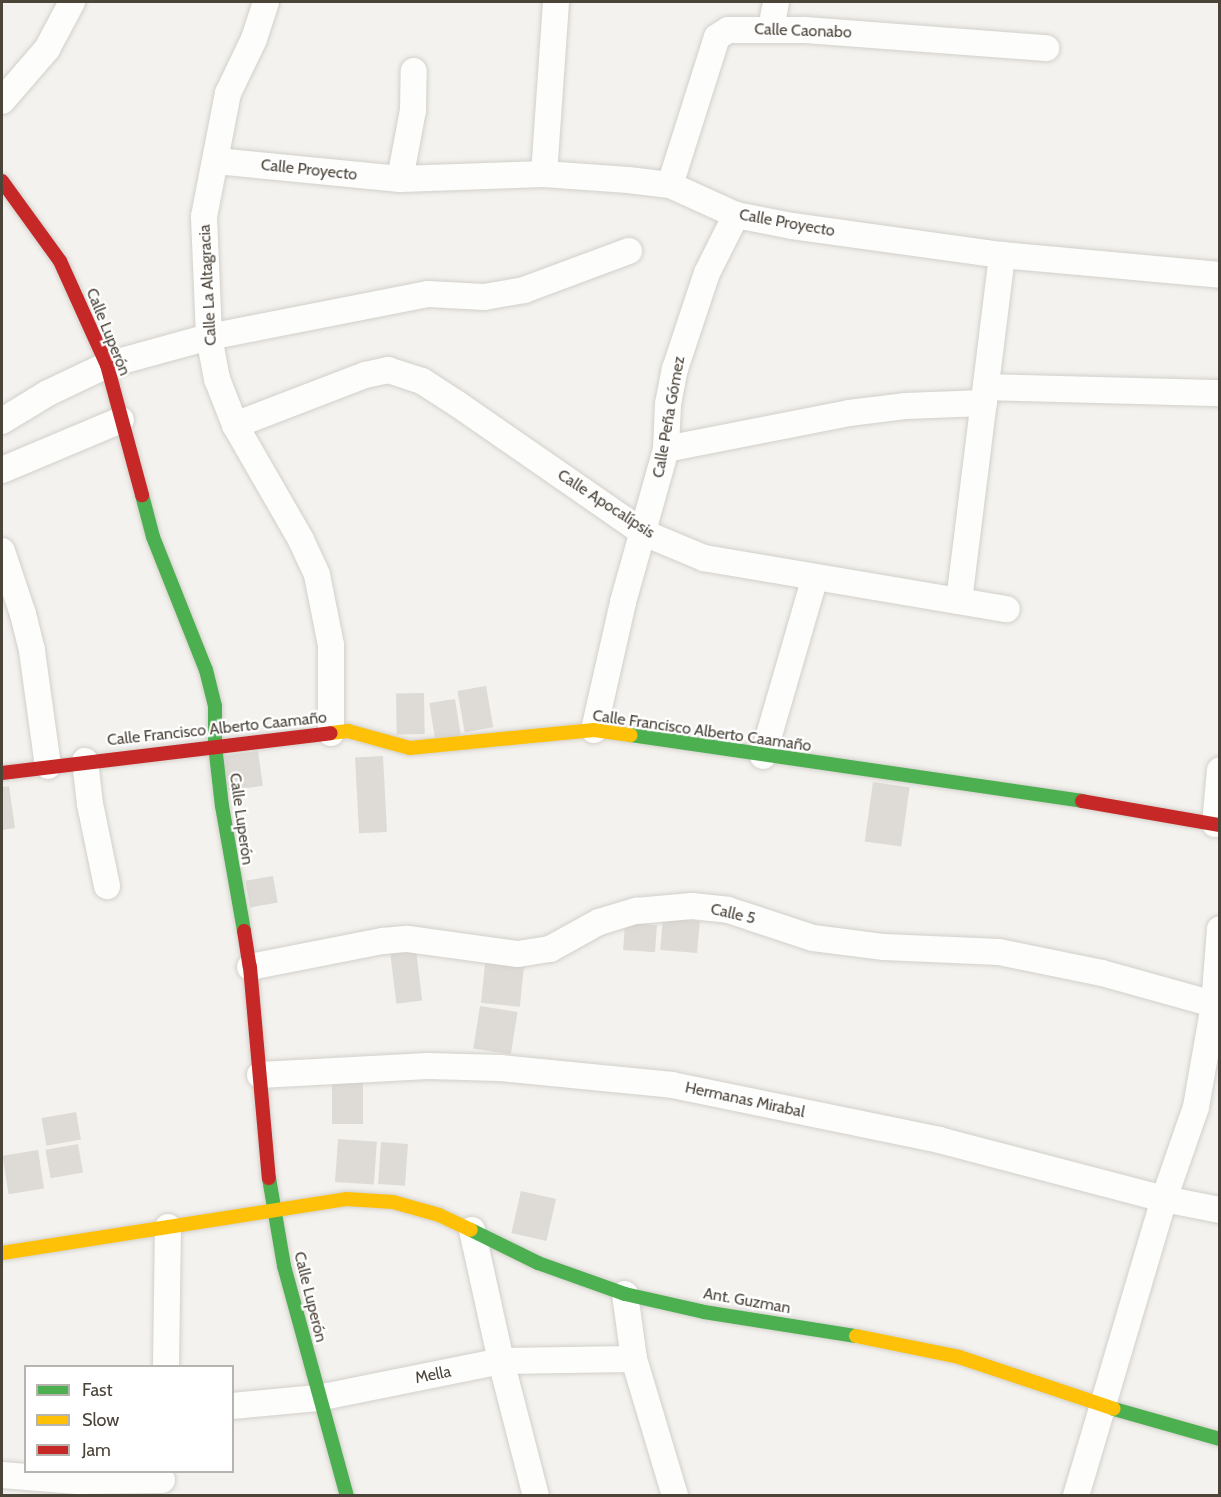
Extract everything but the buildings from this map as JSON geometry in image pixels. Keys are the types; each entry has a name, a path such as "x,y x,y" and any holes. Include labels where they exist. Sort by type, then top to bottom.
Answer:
{"street":[{"path":"2,101 47,49 72,2"},
{"name":"Calle La Altagracia","path":"266,2 254,39 228,93 204,217 209,337 217,379 235,424 301,540 317,575 331,645 331,733"},
{"path":"544,174 556,2"},
{"path":"771,28 776,2"},
{"name":"Calle Caonabo","path":"670,185 717,37 728,30 771,28 1046,48"},
{"path":"400,179 413,110 414,71"},
{"name":"Calle Proyecto","path":"216,162 400,179 544,174 670,185 736,215 792,226 1002,255 1220,275"},
{"name":"Calle Luperón","path":"2,181 60,261 107,365 153,537 206,670 215,706 214,745 223,817 250,966 265,1155 284,1266 318,1398 347,1496"},
{"name":"Calle Peña Gómez","path":"594,730 623,602 666,449 668,404 675,369 707,273 736,215"},
{"path":"2,421 48,393 107,365 209,337 417,295 484,297 524,291 629,251"},
{"path":"959,601 1002,255"},
{"name":"Calle Apocalípsis","path":"235,424 365,375 388,370 422,381 644,532 704,558 1007,609"},
{"path":"666,449 849,413 985,395 1220,393"},
{"path":"2,470 121,420"},
{"path":"2,551 12,614 32,651 48,766"},
{"path":"763,756 815,577"},
{"name":"Calle Francisco Alberto Caamaño","path":"2,773 214,745 348,731 410,748 594,730 1108,805 1217,824"},
{"path":"85,761 90,804 107,886"},
{"path":"1217,824 1220,770"},
{"name":"Calle 5","path":"250,966 383,941 408,939 518,954 550,949 599,922 636,911 692,906 728,910 813,938 884,947 999,952 1102,973 1217,1005"},
{"path":"1076,1496 1101,1404 1164,1199 1196,1107 1217,1005 1220,929"},
{"name":"Hermanas Mirabal","path":"260,1075 428,1066 500,1068 672,1085 939,1140 1164,1199 1220,1210"},
{"name":"Ant. Guzman","path":"2,1253 346,1199 393,1202 439,1215 538,1263 625,1294 705,1312 868,1338 959,1357 1101,1404 1220,1439"},
{"path":"166,1365 168,1227"},
{"path":"472,1230 501,1361 537,1496"},
{"path":"625,1294 634,1359 675,1496"},
{"name":"Mella","path":"234,1406 318,1398 501,1361 634,1359"},
{"path":"2,1475 78,1481 162,1482"}],"traffic: fast":[{"path":"142,495 153,537 206,670 215,706 215,745 222,806 244,931"},
{"path":"631,735 1082,801"},
{"path":"269,1178 284,1266 347,1496"},
{"path":"471,1230 538,1263 625,1294 704,1312 856,1336"},
{"path":"1114,1409 1220,1439"}],"traffic: slow":[{"path":"331,733 348,731 410,748 594,730 631,735"},
{"path":"2,1253 346,1199 393,1202 439,1215 471,1230"},
{"path":"856,1336 959,1357 1114,1409"}],"traffic: jam":[{"path":"2,181 60,261 107,365 142,495"},
{"path":"2,773 331,733"},
{"path":"1082,801 1220,825"},
{"path":"244,931 250,967 269,1178"}]}
